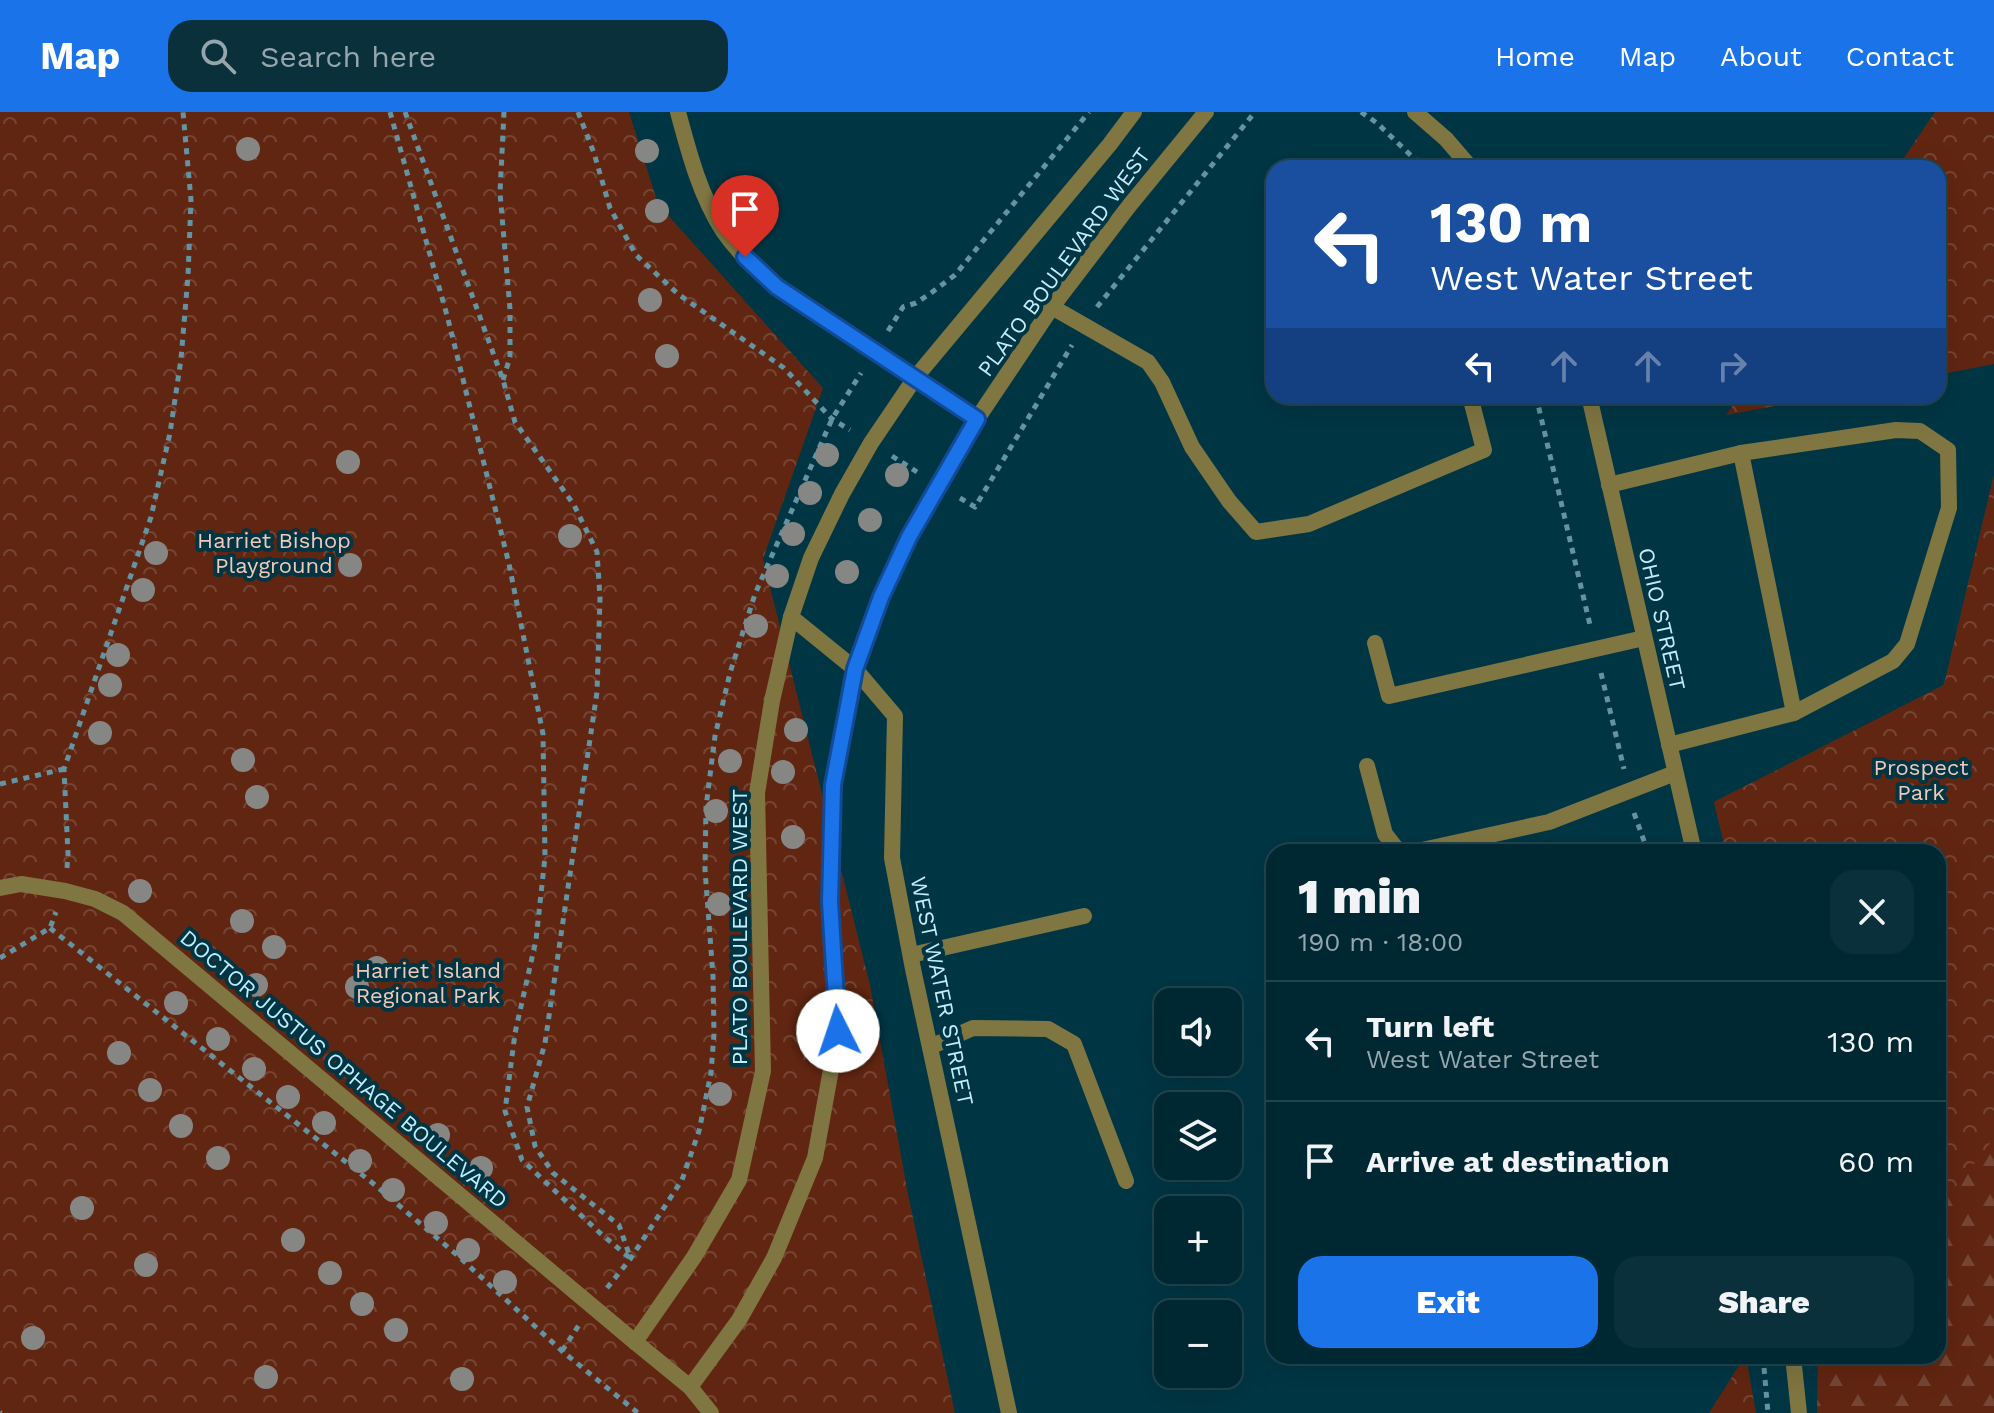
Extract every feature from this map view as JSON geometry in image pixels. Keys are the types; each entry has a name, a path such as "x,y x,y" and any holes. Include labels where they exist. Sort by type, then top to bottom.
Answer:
{"street":[{"path":"678,112 693,167 708,203 724,232 745,257 777,287 977,419"},
{"name":"PLATO BOULEVARD WEST","path":"635,1342 694,1257 739,1180 763,1071 757,793 772,701 791,617 811,558 871,443 915,378 1134,112"},
{"name":"PLATO BOULEVARD WEST","path":"690,1387 739,1320 774,1258 815,1158 838,1031 830,902 833,785 855,669 881,597 909,537 977,419 1052,307 1206,112"},
{"path":"1415,112 1464,160"},
{"path":"1052,307 1148,362 1162,382 1192,447 1229,501 1256,532 1309,524 1484,450 1472,404"},
{"name":"OHIO STREET","path":"1591,404 1692,844"},
{"path":"1609,485 1741,453 1896,430 1920,431 1948,450 1949,508 1907,644 1893,661 1794,713 1669,745"},
{"path":"1741,453 1794,713"},
{"name":"WEST WATER STREET","path":"791,617 855,669 895,716 892,858 1009,1413"},
{"path":"1375,643 1389,696 1644,638"},
{"path":"1367,766 1385,834 1393,844"},
{"path":"1449,844 1549,822 1675,773"},
{"name":"DOCTOR JUSTUS OPHAGE BOULEVARD","path":"0,888 21,884 65,891 95,899 123,913 690,1387 711,1413"},
{"path":"911,955 1084,916"},
{"path":"930,1047 973,1028 1048,1029 1074,1044 1126,1181"},
{"path":"1794,1364 1799,1413"}],"path":[{"path":"0,958 50,928 65,891 68,854 64,769 151,517 170,433 181,359 188,276 191,200 183,112"},
{"path":"390,112 448,319 498,518 543,734 545,857 536,940 515,1033 505,1111 522,1160 631,1258"},
{"path":"405,112 503,380 515,422 574,505 597,552 600,598 597,692 545,1043 527,1107 535,1146 553,1173 619,1225 631,1258"},
{"path":"503,380 510,357 510,309 500,193 504,112"},
{"path":"578,112 610,208 636,255 678,294 784,368 832,419 975,507 1085,324 1255,112"},
{"path":"916,303 955,275 1089,112"},
{"path":"1361,112 1416,160"},
{"path":"631,1258 682,1180 699,1131 711,1073 714,1005 705,870 706,807 715,736 727,685 755,594 832,419"},
{"path":"0,784 64,769"},
{"path":"50,928 375,1185 562,1351 638,1413"},
{"path":"1764,1364 1768,1413"}],"green space":[{"name":"Harriet Island Regional Park","path":"0,112 629,112 658,204 823,388 763,559 870,985 908,1194 955,1413 0,1413"},
{"path":"1935,112 1994,112 1994,364 1946,373 1946,160 1902,160"},
{"path":"1734,404 1785,404 1726,415"},
{"name":"Prospect Park","path":"1994,475 1994,1413 1817,1413 1818,1364 1946,1364 1946,844 1724,844 1714,802 1944,685"},
{"name":"Prospect Park","path":"1994,475 1994,1138 1946,1201 1946,844 1724,844 1714,802 1944,685"},
{"path":"1740,1364 1747,1364 1756,1413 1709,1413"}],"route":[{"path":"745,257 777,287 977,419 909,537 881,597 855,669 833,785 830,902 838,1031"}],"park label":[{"name":"Harriet Bishop Playground","path":"274,552"}]}
